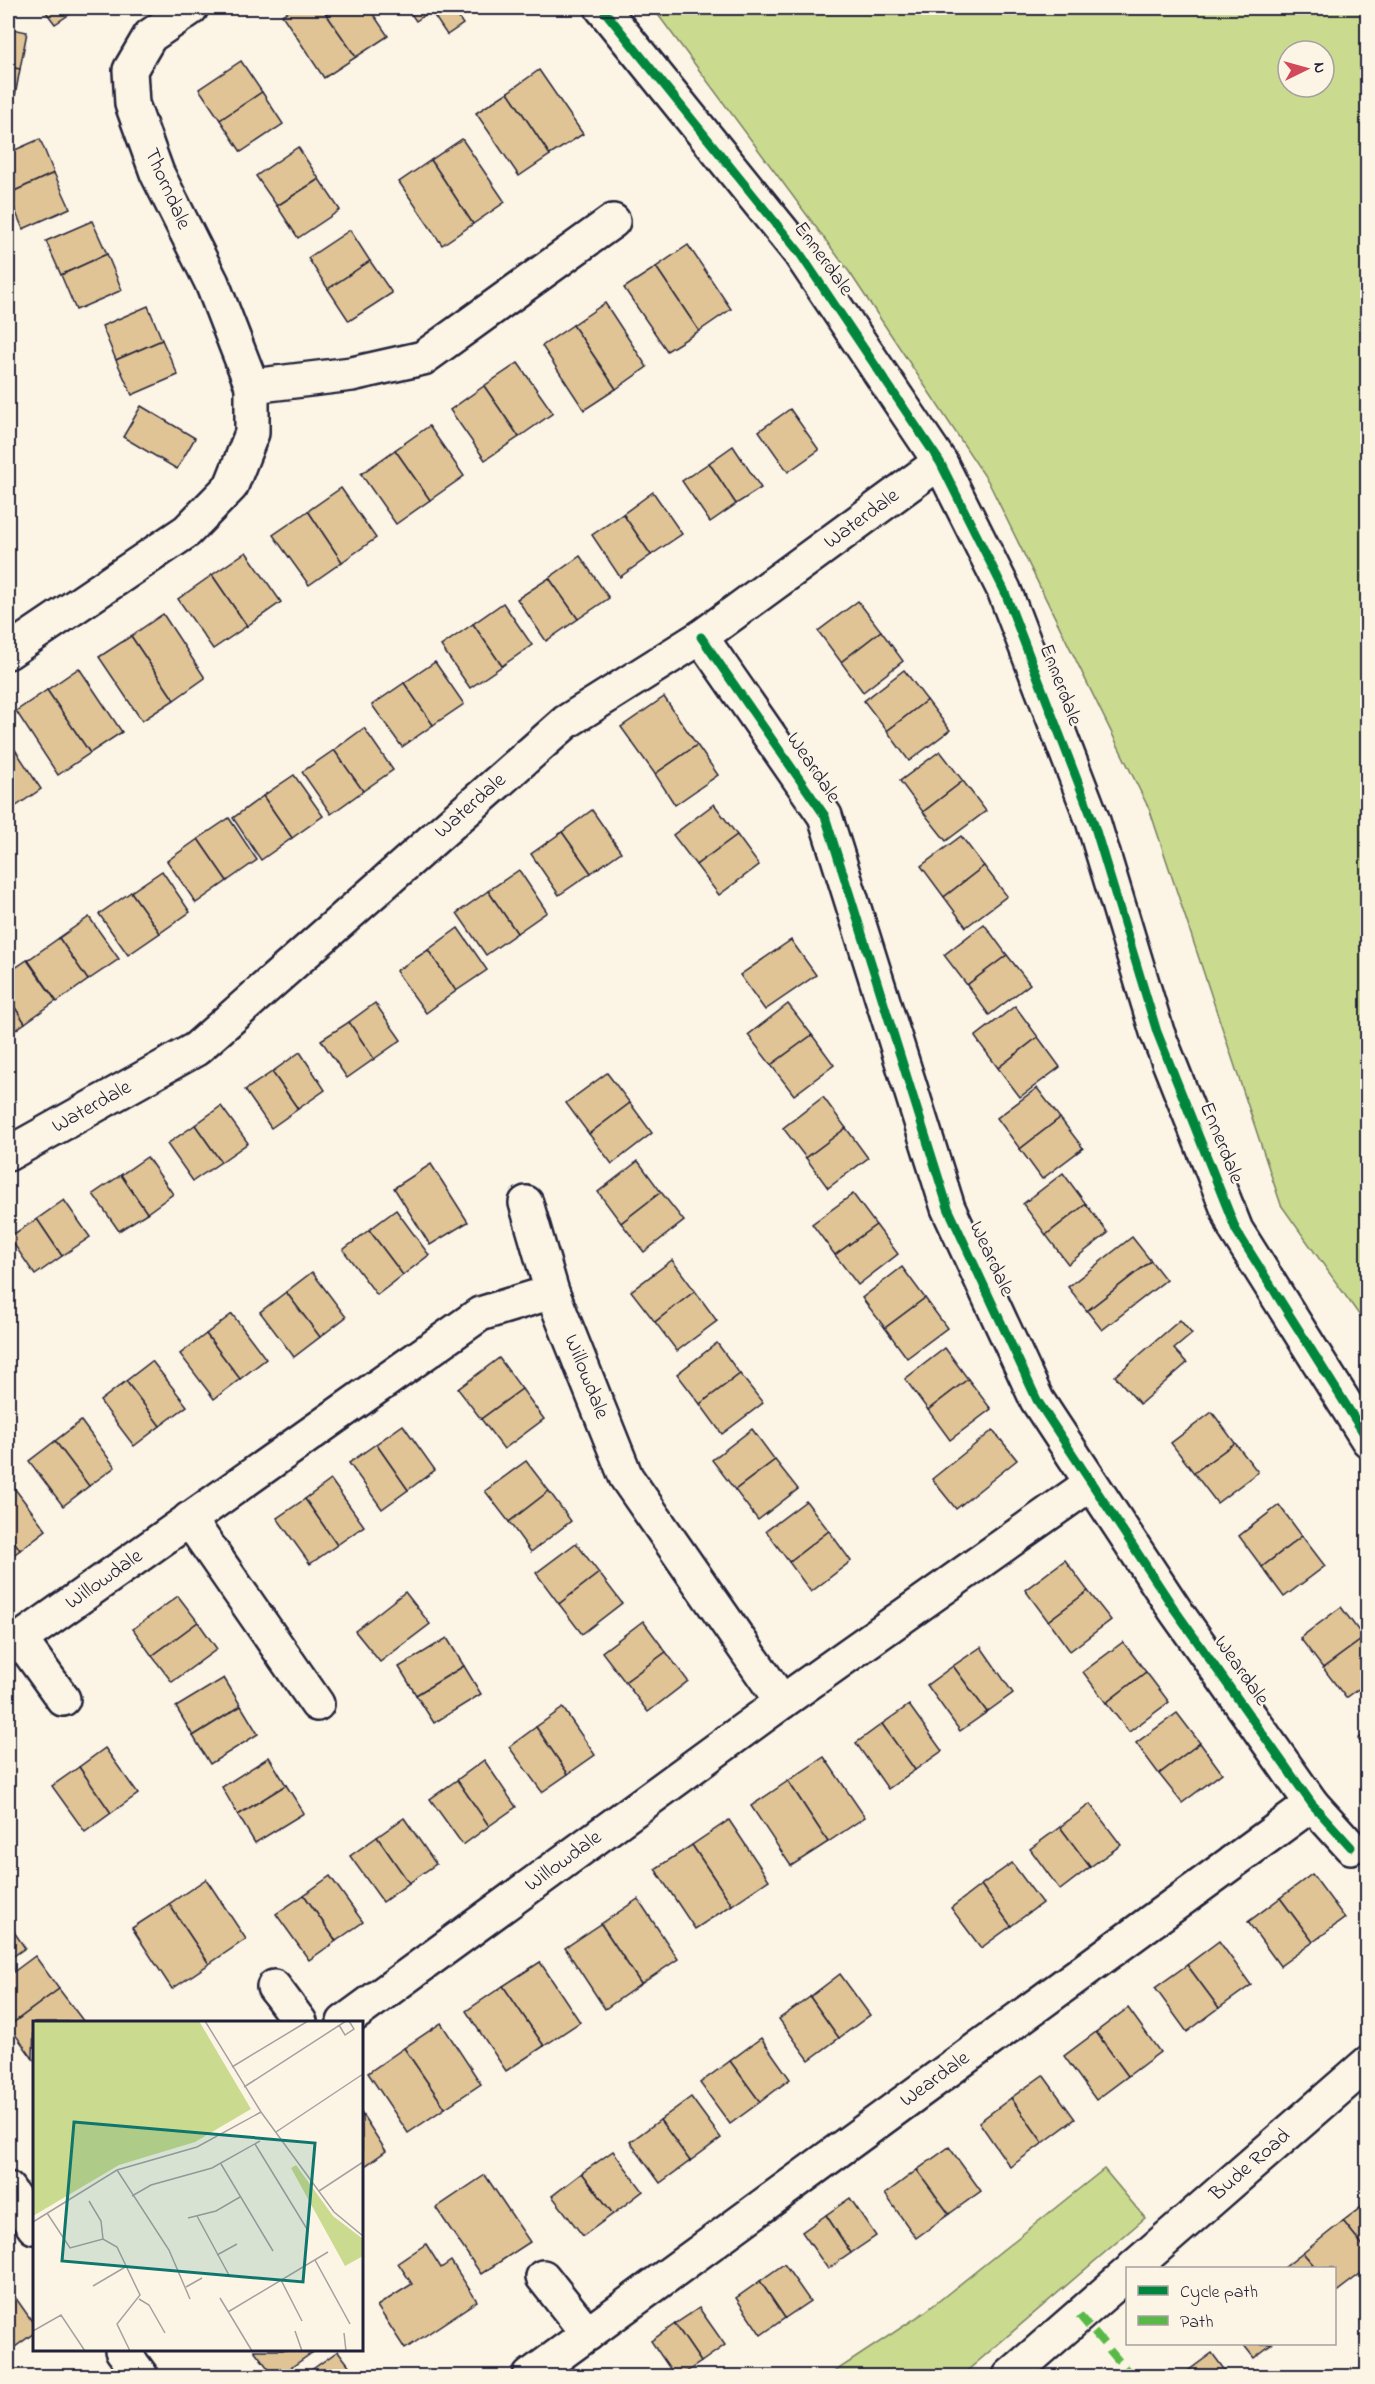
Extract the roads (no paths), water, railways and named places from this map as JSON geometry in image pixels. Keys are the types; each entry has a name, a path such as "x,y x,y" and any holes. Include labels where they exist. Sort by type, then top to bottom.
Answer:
{"street":[{"name":"Thorndale","path":"8,651 187,531 231,486 252,433 252,386 212,283 157,173 132,104 130,70 150,36 191,8"},
{"name":"Ennerdale","path":"602,8 799,252 940,462 1004,590 1093,821 1157,1032 1236,1230 1368,1440"},
{"path":"252,386 352,374 423,358 614,221"},
{"name":"Waterdale","path":"8,1154 196,1049 566,722 701,638 940,462"},
{"name":"Weardale","path":"701,638 825,816 948,1208 1037,1400 1090,1484 1175,1610 1312,1804 1351,1847"},
{"name":"Willowdale","path":"526,1203 552,1292 626,1477 782,1702"},
{"name":"Willowdale","path":"63,1699 14,1644 480,1314 552,1292"},
{"name":"Willowdale","path":"345,2021 782,1702 1090,1484"},
{"path":"189,1519 317,1704"},
{"name":"Weardale","path":"530,2376 1312,1804"},
{"path":"274,1988 299,2021"},
{"name":"Bude Road","path":"1134,2267 1368,2063"},
{"path":"8,2189 33,2226"},
{"path":"1010,2376 1126,2275"},
{"path":"543,2277 588,2334"},
{"path":"123,2351 141,2376"}]}
